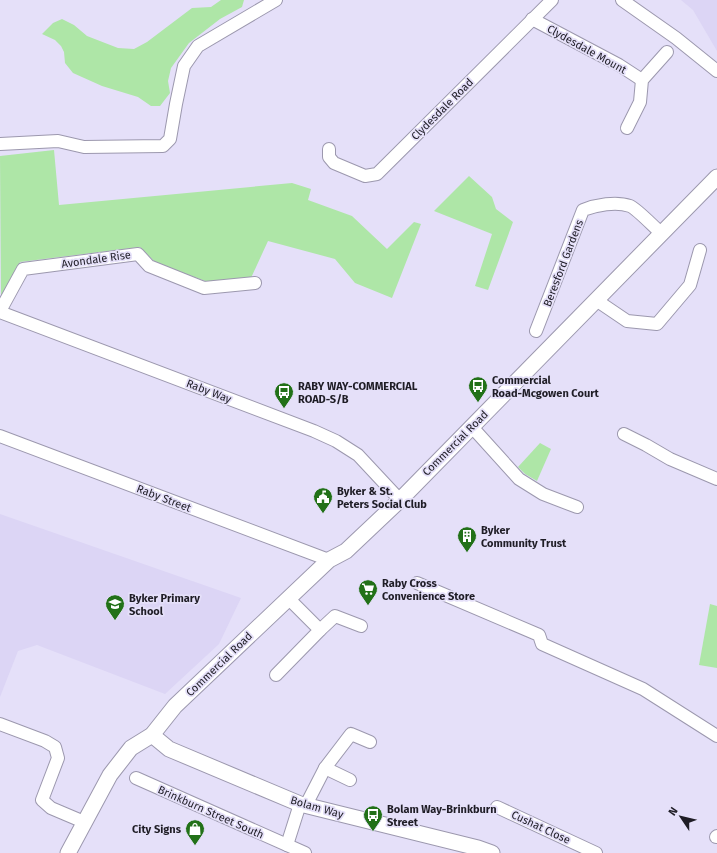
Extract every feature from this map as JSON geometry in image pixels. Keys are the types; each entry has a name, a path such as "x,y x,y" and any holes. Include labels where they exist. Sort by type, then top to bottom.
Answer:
{"street":[{"path":"0,144 58,141 84,147 163,146 170,139 184,66 198,46 276,0"},
{"name":"Clydesdale Road","path":"329,148 329,157 334,163 365,176 377,174 552,0"},
{"path":"622,0 676,38 717,71"},
{"name":"Clydesdale Mount","path":"532,19 619,65 642,80"},
{"path":"627,128 640,102 642,80 666,52"},
{"name":"Commercial Road","path":"68,853 110,775 131,748 152,735 175,706 328,560 346,551 400,500 717,177"},
{"name":"Beresford Gardens","path":"536,332 583,210 594,206 617,204 631,206 661,233"},
{"path":"596,300 627,321 657,324 690,285 700,250"},
{"name":"Avondale Rise","path":"0,312 23,269 138,254 149,266 204,288 255,283"},
{"name":"Raby Way","path":"0,312 336,441 358,455 400,500"},
{"path":"472,427 519,480 543,494 577,507"},
{"path":"624,434 670,459 717,479"},
{"name":"Raby Street","path":"0,436 328,560"},
{"path":"417,583 539,635 542,644 643,689 717,736"},
{"path":"288,598 320,630"},
{"path":"276,675 335,616 361,626"},
{"path":"0,724 45,741 55,747 58,758 42,800 50,808 84,822"},
{"path":"287,845 303,805 325,768 351,734 370,742"},
{"name":"Bolam Way","path":"152,735 169,749 303,805 478,848 492,853"},
{"path":"325,768 350,780"},
{"name":"Brinkburn Street South","path":"136,778 305,853"},
{"name":"Cushat Close","path":"497,807 588,851"}],"shaded area":[{"path":"681,0 717,0 717,51 693,10"},
{"name":"Byker Primary School","path":"0,514 241,598 219,644 165,694 37,645 18,651 0,697"}],"green space":[{"path":"221,0 244,0 242,7 220,19 189,43 171,68 168,81 170,93 160,106 151,106 138,97 102,86 73,73 65,63 64,52 61,46 55,40 42,34 53,23 62,19 74,25 87,36 118,48 134,49 147,42 192,8 211,7"},
{"path":"54,150 59,205 292,183 311,189 308,200 352,216 387,249 414,222 421,224 392,298 355,283 335,259 268,241 251,278 208,282 156,263 140,247 20,262 1,302 0,156"},
{"path":"469,176 492,197 496,209 513,222 488,290 475,286 492,234 434,211"},
{"path":"540,443 551,449 537,481 525,474 518,467"},
{"path":"710,604 717,606 717,668 699,665"}],"place":[{"name":"Commercial Road-Mcgowen Court","path":"478,403"},
{"name":"RABY WAY-COMMERCIAL ROAD-S/B","path":"284,409"},
{"name":"Byker & St. Peters Social Club","path":"323,514"},
{"name":"Byker Community Trust","path":"467,553"},
{"name":"Raby Cross Convenience Store","path":"368,606"},
{"name":"Byker Primary School","path":"115,621"},
{"name":"Bolam Way-Brinkburn Street","path":"373,832"},
{"name":"City Signs","path":"195,846"}]}
